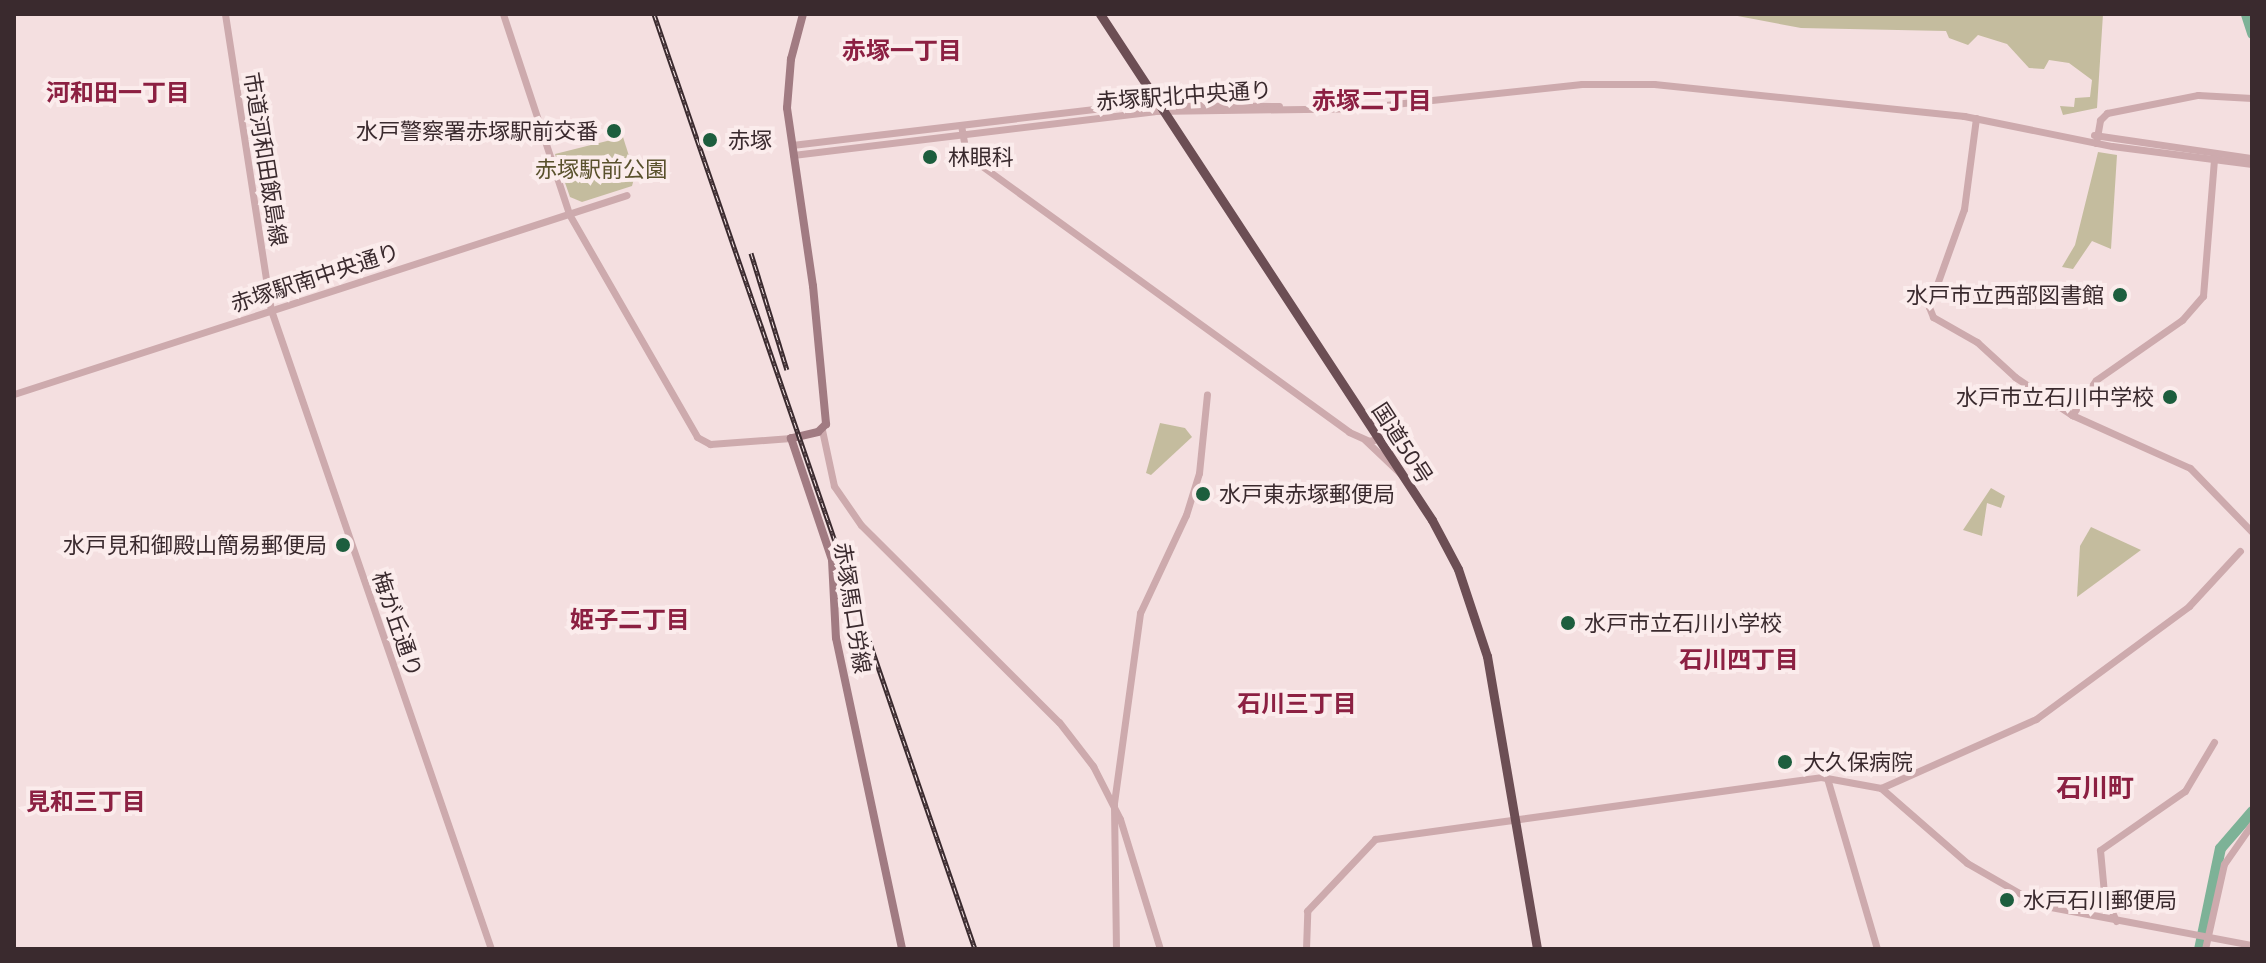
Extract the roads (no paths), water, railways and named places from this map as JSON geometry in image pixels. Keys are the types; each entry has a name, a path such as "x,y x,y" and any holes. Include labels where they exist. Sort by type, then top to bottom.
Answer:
{"highway":[{"name":"国道50号","path":"1100,14 1449,551 1474,610 1492,679 1537,949"}],"main road":[{"path":"791,438 822,430 813,286 793,150 787,84 803,14"},
{"name":"赤塚馬口労線","path":"791,438 832,560 836,638 902,949"}],"street":[{"name":"市道河和田飯島線","path":"225,14 271,310"},
{"path":"503,14 569,214 697,437 710,444 791,438"},
{"name":"赤塚駅北中央通り","path":"793,150 961,125 1161,108 1262,102 1284,107 1381,106 1582,84 1654,84 1976,118 2096,139"},
{"path":"2096,139 2107,113 2198,95 2252,98"},
{"name":"赤塚駅北中央通り","path":"793,150 963,135 1161,108"},
{"path":"1976,118 1960,228 1929,307 1933,317 1977,342 2015,377 2072,415 2190,468 2252,532"},
{"path":"961,125 975,161 1362,439 1403,476"},
{"path":"2096,139 2252,158"},
{"path":"2096,139 2252,164"},
{"path":"2072,415 2096,380 2182,320 2203,296 2214,158"},
{"name":"赤塚駅南中央通り","path":"14,394 627,195"},
{"name":"梅が丘通り","path":"271,310 491,949"},
{"path":"1116,949 1114,803 1143,599 1190,502 1201,462 1207,394"},
{"path":"1362,439 1369,424"},
{"path":"822,430 834,486 861,525 1059,722 1114,803 1160,949"},
{"path":"1362,439 1378,439"},
{"path":"1881,788 2036,719 2189,606 2240,551"},
{"path":"2116,921 2104,893 2100,850 2185,791 2214,742"},
{"path":"1827,778 1877,949"},
{"path":"1306,949 1307,911 1348,873 1368,843 1827,778 1881,788 1967,863 2018,895 2062,912 2252,945"},
{"path":"2205,949 2203,935 2224,864 2252,824"}],"waterway":[{"path":"2246,14 2252,33"},
{"path":"2199,949 2220,848 2252,811"}],"railway":[{"path":"654,14 975,949"},
{"path":"751,253 787,370"}],"place":[{"name":"水戸警察署赤塚駅前交番","path":"614,131"},
{"name":"赤塚","path":"710,140"},
{"name":"林眼科","path":"930,157"},
{"name":"水戸市立西部図書館","path":"2120,295"},
{"name":"水戸市立石川中学校","path":"2170,397"},
{"name":"水戸東赤塚郵便局","path":"1203,494"},
{"name":"水戸見和御殿山簡易郵便局","path":"343,545"},
{"name":"水戸市立石川小学校","path":"1568,623"},
{"name":"大久保病院","path":"1785,762"},
{"name":"水戸石川郵便局","path":"2007,900"}],"district":[{"name":"赤塚一丁目","path":"902,50"},
{"name":"河和田一丁目","path":"118,92"},
{"name":"赤塚二丁目","path":"1372,100"},
{"name":"姫子二丁目","path":"630,619"},
{"name":"石川四丁目","path":"1739,659"},
{"name":"石川三丁目","path":"1297,703"},
{"name":"石川町","path":"2095,788"},
{"name":"見和三丁目","path":"86,801"}],"park label":[{"name":"赤塚駅前公園","path":"601,169"}]}
